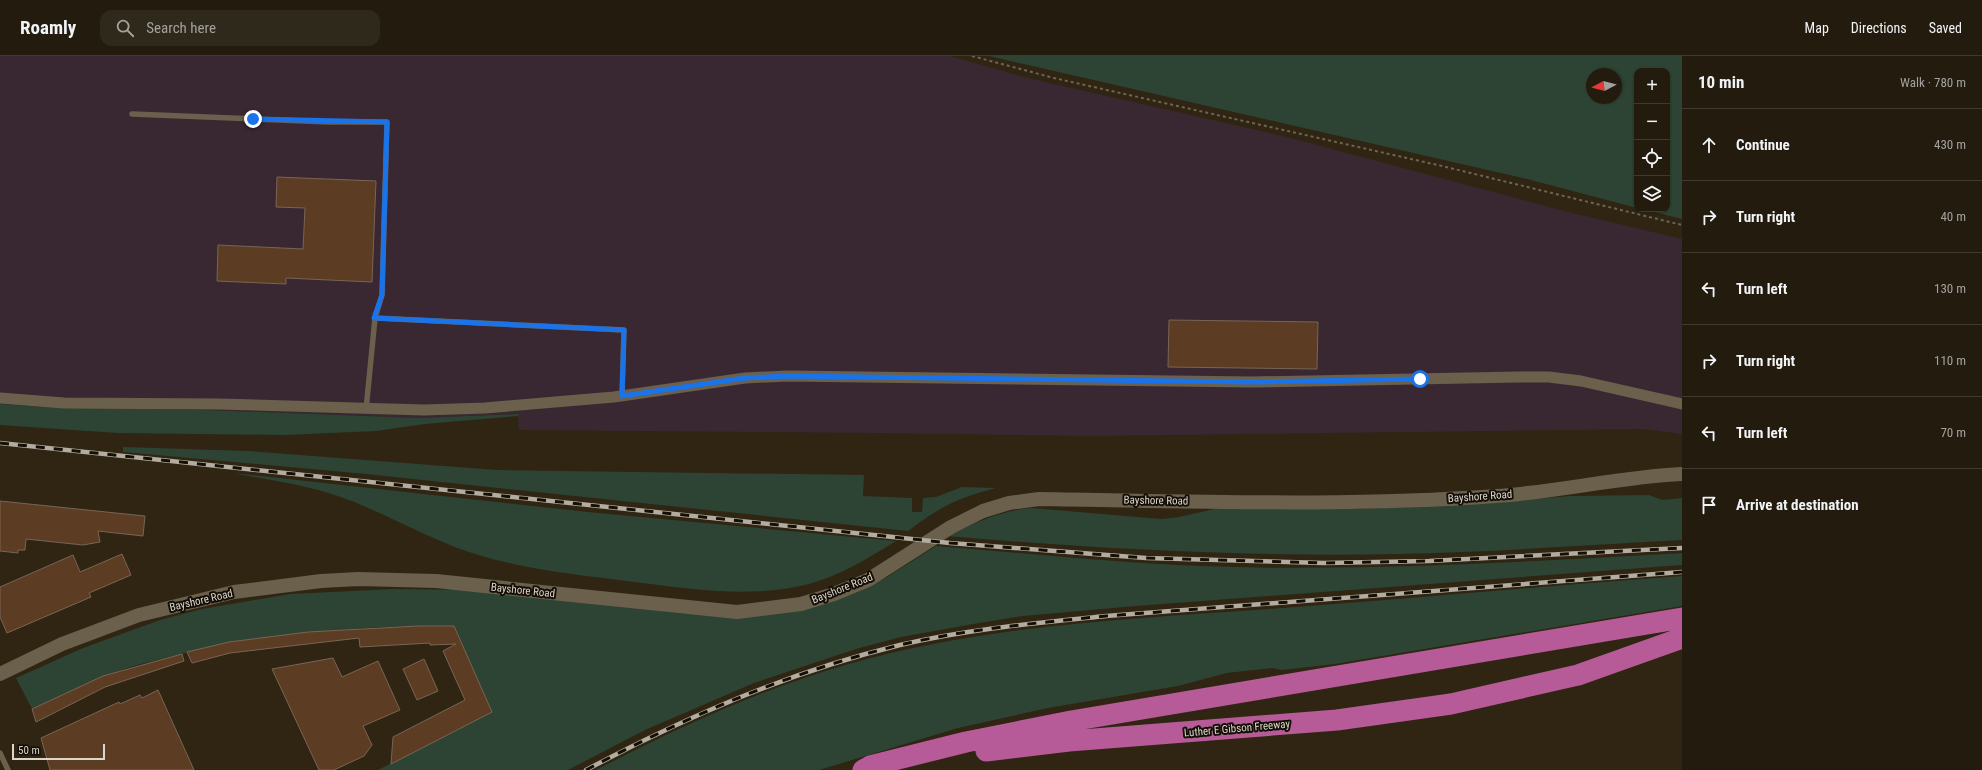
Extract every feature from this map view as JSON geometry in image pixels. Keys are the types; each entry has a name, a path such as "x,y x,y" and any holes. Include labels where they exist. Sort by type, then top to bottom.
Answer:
{"highway":[{"path":"863,770 870,766 966,742 1071,721 1682,618"},
{"name":"Luther E Gibson Freeway","path":"895,770 949,758 1006,748 1068,741 1337,720 1395,713 1508,692 1578,675 1682,638"}],"street":[{"path":"0,398 64,403 219,404 366,410 424,410 485,408 622,396 745,378 787,376 1245,382 1549,377 1581,381 1682,404"},
{"name":"Bayshore Road","path":"0,674 62,644 139,615 199,599 282,585 358,579 436,581 737,612 801,604 841,591 868,580 951,527 982,511 1010,503 1039,499 1323,502 1419,500 1496,496 1647,476 1682,474"}],"lane":[{"path":"132,114 329,122 387,122 382,295 374,318 366,410"},
{"path":"374,318 624,330 622,396"},
{"path":"0,753 8,770"}],"path":[{"path":"972,56 1054,78 1434,164 1682,225"}],"shaded area":[{"path":"0,56 949,56 1032,79 1283,136 1564,211 1682,239 1682,434 1642,429 1093,436 519,430 518,414 418,418 204,410 44,407 0,404"}],"green space":[{"path":"989,56 1682,56 1682,219 1654,212 1670,212 1670,68 1634,68 1634,207 1527,179"},
{"path":"0,404 44,407 204,410 418,418 519,414 518,416 425,424 376,431 286,435 117,433 0,425"},
{"path":"123,447 248,451 497,470 864,475 863,496 912,498 912,512 922,512 923,498 936,497 962,487 996,488 949,504 908,531 366,474 123,452"},
{"path":"233,473 588,512 896,541 863,561 841,572 817,582 805,585 783,589 738,592 693,589 572,574 500,561 445,543 338,496 299,485"},
{"path":"1649,495 1662,500 1682,498 1682,540 1469,552 1341,555 1172,551 1060,545 947,536 999,514 1032,508 1161,519 1179,517 1214,509 1359,509 1490,503 1570,496"},
{"path":"936,546 1135,563 1262,568 1442,565 1682,553 1682,565 1136,606 1023,616 901,637 856,649 754,683 645,730 568,770 378,770 492,712 454,626 383,627 308,632 229,642 137,665 103,676 32,709 16,678 83,648 160,620 202,609 290,594 393,589 475,590 687,614 849,595 887,577"},
{"path":"1682,576 1682,606 1335,664 1282,670 1272,668 1227,673 1178,686 1048,708 958,728 819,770 596,770 657,739 752,697 784,685 849,664 953,640 1005,632 1163,616"}],"building":[{"path":"277,177 376,181 372,282 286,278 286,284 217,281 218,245 303,249 305,208 276,207"},
{"path":"1169,320 1318,322 1317,369 1168,367"},
{"path":"0,501 145,516 143,536 98,531 100,542 83,545 26,539 25,550 18,550 18,553 0,551"},
{"path":"122,554 131,575 89,593 91,597 7,633 0,617 0,587 73,555 80,572"},
{"path":"418,626 454,626 492,712 391,764 393,737 465,700 443,651 456,644 430,645 430,643 360,647 359,638 230,653 192,663 187,652 229,642 308,632"},
{"path":"182,654 184,661 105,687 36,722 32,709 103,676"},
{"path":"333,658 342,677 378,661 400,710 363,726 372,745 364,756 334,770 319,770 272,669"},
{"path":"424,659 438,691 417,700 403,669"},
{"path":"158,690 194,770 50,770 41,738 119,702 120,704 140,695 142,698"}],"railway":[{"path":"0,443 950,543 1146,558 1324,563 1429,561 1682,548"},
{"path":"586,770 700,714 778,682 859,656 925,639 1002,627 1106,616 1682,572"}],"route":[{"path":"253,119 329,122 387,122 382,295 374,318 624,330 622,396 745,378 787,376 1252,382 1420,379"}]}
